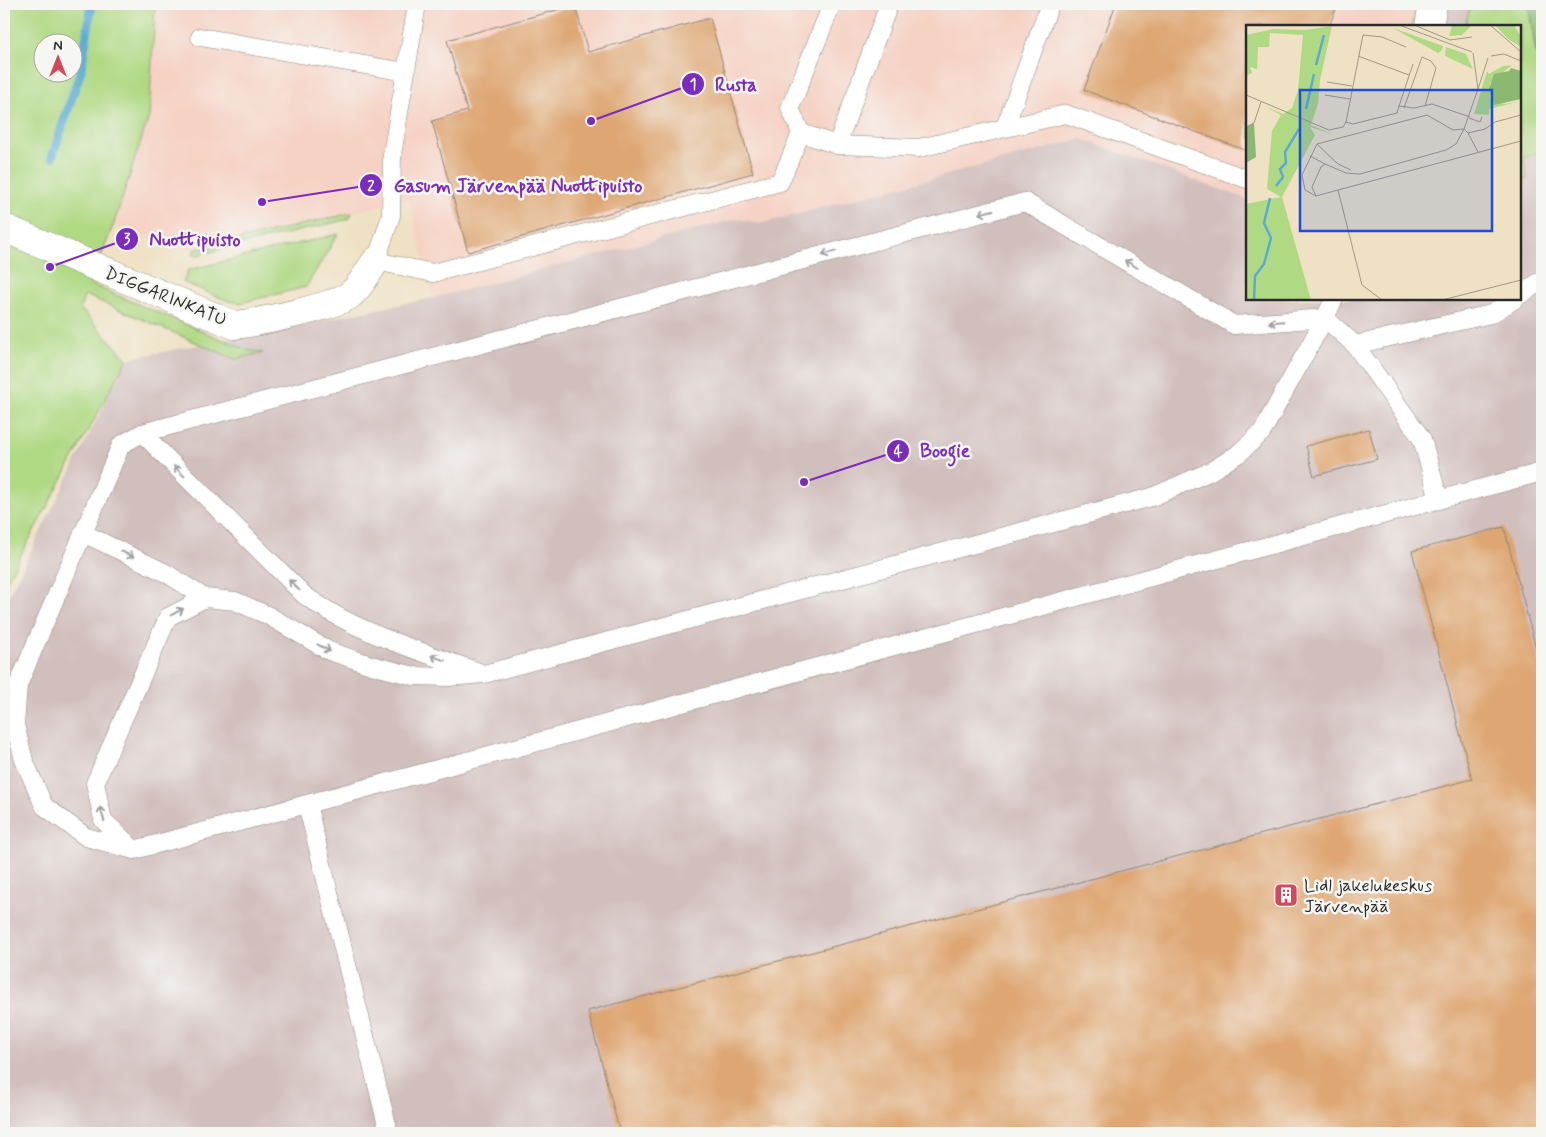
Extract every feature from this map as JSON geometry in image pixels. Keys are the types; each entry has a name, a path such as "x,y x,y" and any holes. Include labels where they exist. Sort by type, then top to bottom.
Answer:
{"street":[{"path":"1429,25 1433,4"},
{"name":"DIGGARINKATU","path":"4,228 234,325 249,324 332,302 351,294 376,261"}],"lane":[{"path":"417,4 392,155 391,216 376,261 433,273 780,182 801,133 790,108 832,4"},
{"path":"837,145 889,4"},
{"path":"1005,127 1050,4"},
{"path":"200,37 406,72"},
{"path":"801,133 837,145 919,148 1066,114 1246,178"},
{"path":"1439,500 1422,439 1355,345 1325,318 1234,325 1025,202 142,433 121,445 18,685 15,725 24,760 44,806 86,837 134,850 1439,500 1542,472"},
{"path":"1521,295 1542,280"},
{"path":"84,533 166,573 205,598 235,602 269,616 329,651 371,665 414,676 448,678 484,674 1152,497 1181,486 1211,471 1238,454 1262,432 1334,300"},
{"path":"1355,345 1491,314 1513,300"},
{"path":"142,433 304,595 330,614 383,638 484,674"},
{"path":"134,850 102,820 95,783 168,617 205,598"},
{"path":"306,804 389,1133"}],"shaded area":[{"path":"155,4 1417,4 1411,25 1246,25 1246,199 1082,139 763,223 736,219 433,298 409,199 194,250 113,226 149,116"},
{"path":"1417,4 1542,4 1542,1133 4,1133 4,605 127,359 433,298 736,219 763,223 1082,139 1246,199 1246,300 1521,300 1521,25 1411,25"}],"green space":[{"path":"4,4 155,4 149,116 113,226 90,284 247,350 263,353 235,359 85,295 80,308 127,359 4,586"},
{"path":"1471,4 1528,4 1542,84 1542,152 1524,157 1527,179 1521,181 1521,25 1465,25"},
{"path":"1528,4 1542,4 1542,84 1541,83"},
{"path":"352,213 349,219 193,256 194,250"},
{"path":"338,234 306,287 240,303 228,301 183,282 188,270"}],"building":[{"path":"1116,4 1338,4 1329,25 1246,25 1246,151 1084,90"},
{"path":"575,5 588,52 710,18 753,173 468,252 432,121 467,111 447,40"},
{"path":"1369,429 1377,459 1314,476 1306,446"},
{"name":"Lidl jakelukeskus Järvenpää","path":"1504,527 1542,672 1542,1133 620,1133 588,1011 1472,779 1412,551"}],"waterway":[{"path":"52,157 81,70 92,4"}],"place":[{"name":"Rusta","path":"591,121"},
{"name":"Gasum Järvenpää Nuottipuisto","path":"262,202"},
{"name":"Nuottipuisto","path":"50,267"},
{"name":"Boogie","path":"804,482"},
{"name":"Lidl jakelukeskus Järvenpää","path":"1286,895"}]}
